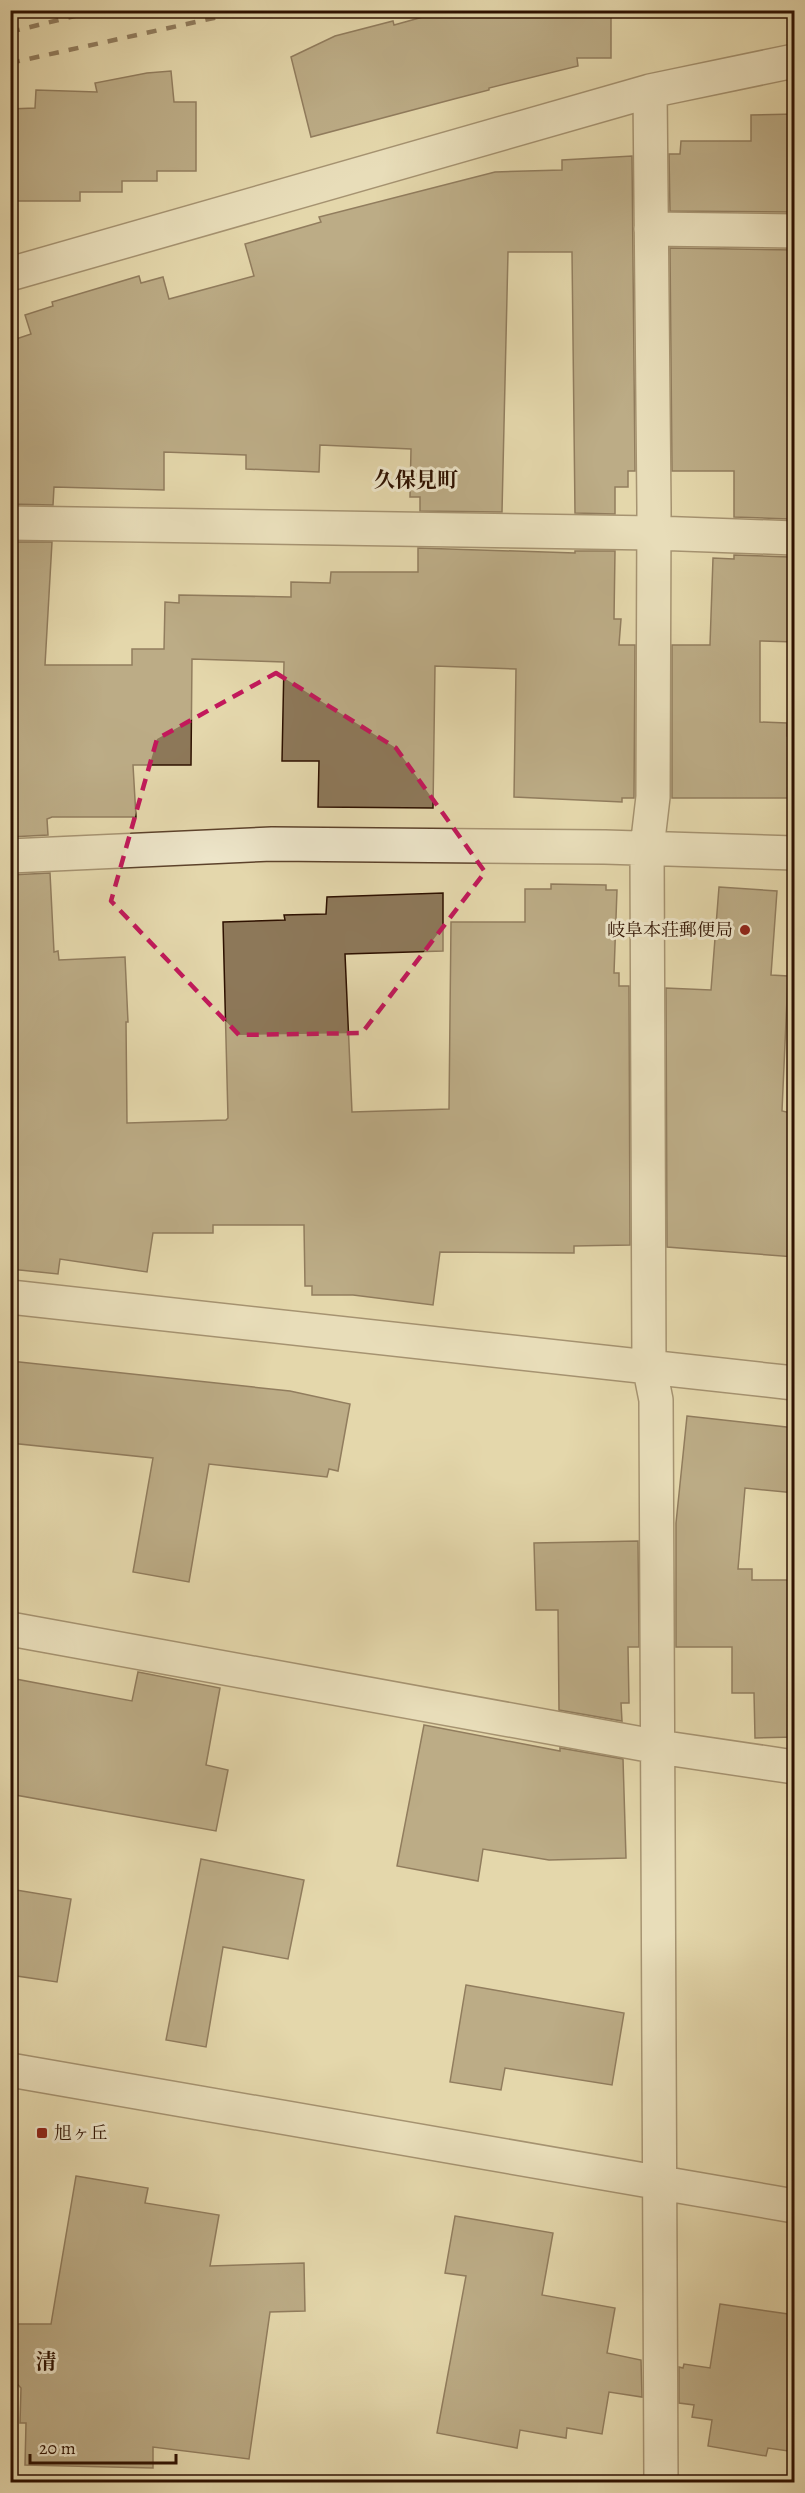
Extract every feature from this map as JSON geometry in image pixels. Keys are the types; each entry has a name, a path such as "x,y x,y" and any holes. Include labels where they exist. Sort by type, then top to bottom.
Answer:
{"street":[{"path":"10,274 650,92 795,61"},
{"path":"650,92 654,533 653,797 647,848 649,1365 656,1400 661,2482"},
{"path":"651,229 795,231"},
{"path":"10,523 654,533 795,538"},
{"path":"10,856 272,844 647,848 795,854"},
{"path":"10,1297 649,1365 795,1383"},
{"path":"10,1629 659,1747 795,1767"},
{"path":"10,2070 795,2206"}],"highlighted area":[{"path":"276,673 396,748 485,872 362,1033 239,1035 111,901 157,739"}],"building":[{"path":"448,10 611,10 611,58 577,58 578,66 311,137 291,57 335,36 393,21 394,25"},
{"path":"171,71 174,102 196,102 196,171 157,171 157,181 122,181 122,192 80,192 80,201 10,201 10,109 35,108 36,90 97,92 95,83"},
{"path":"795,114 795,212 670,211 669,154 680,154 681,141 751,141 751,115"},
{"path":"632,156 635,471 628,471 628,487 615,487 615,514 575,513 572,252 508,252 502,512 420,511 420,497 410,497 411,449 320,445 319,472 246,469 246,455 164,452 164,490 54,487 53,505 10,504 10,341 31,334 25,315 53,306 52,302 139,276 141,283 163,277 169,299 254,276 245,244 321,222 319,217 495,172 562,170 562,160"},
{"path":"670,248 795,250 795,377 788,377 789,519 734,517 734,471 672,471"},
{"path":"10,542 52,542 45,665 132,665 132,649 164,649 165,602 179,603 179,595 291,597 291,582 330,583 331,572 418,572 418,548 575,553 575,551 615,551 614,619 621,619 619,645 635,645 634,798 622,798 622,802 514,797 516,669 435,666 433,808 318,807 319,761 282,761 284,662 192,659 191,765 133,765 136,817 52,817 47,819 48,835 10,837"},
{"path":"734,555 789,557 789,575 795,575 795,642 760,641 760,722 787,723 787,736 795,737 795,798 672,798 672,645 710,645 713,558 734,559"},
{"path":"50,873 54,952 58,951 59,960 125,957 128,1022 126,1022 127,1123 226,1120 228,1118 223,922 285,920 284,915 326,914 327,897 443,893 443,951 345,954 352,1112 449,1109 451,922 525,922 525,889 551,889 551,884 606,885 606,890 617,890 614,973 619,973 619,986 629,986 630,1245 574,1246 574,1253 440,1252 433,1305 353,1295 312,1295 312,1286 305,1286 304,1225 213,1225 213,1233 153,1233 147,1272 60,1259 58,1274 10,1269 10,1140 17,1081 10,1081 10,875"},
{"path":"719,887 777,891 771,975 788,976 782,1111 795,1114 795,1257 667,1247 666,988 711,990"},
{"path":"10,1361 290,1391 350,1404 338,1471 329,1469 327,1477 209,1464 189,1582 133,1572 153,1458 10,1443"},
{"path":"687,1416 795,1428 795,1493 745,1488 738,1569 752,1569 752,1580 795,1580 795,1737 755,1738 754,1693 732,1693 732,1647 676,1647 676,1523"},
{"path":"638,1541 639,1647 628,1647 629,1703 621,1703 622,1721 559,1710 558,1610 536,1610 534,1543"},
{"path":"138,1672 220,1688 206,1765 228,1770 216,1831 10,1794 10,1678 132,1701"},
{"path":"424,1725 560,1751 560,1748 623,1759 626,1858 549,1860 483,1849 478,1881 397,1866"},
{"path":"201,1859 304,1880 288,1959 223,1947 206,2047 166,2040"},
{"path":"10,1889 71,1899 57,1982 10,1975"},
{"path":"466,1985 624,2013 612,2085 505,2068 501,2090 450,2082"},
{"path":"76,2176 148,2188 145,2203 219,2215 210,2266 304,2263 305,2311 270,2312 249,2459 153,2447 153,2468 25,2465 26,2423 20,2423 21,2388 10,2376 10,2324 51,2324"},
{"path":"455,2216 553,2233 542,2295 615,2308 607,2353 641,2360 642,2397 609,2392 602,2434 567,2428 566,2438 520,2430 517,2448 437,2433 466,2276 445,2273"},
{"path":"720,2304 795,2315 795,2452 768,2448 766,2456 708,2446 712,2420 692,2417 694,2405 679,2403 679,2367 683,2368 684,2364 710,2368"}],"railway":[{"path":"10,32 99,10"},
{"path":"10,63 250,10"}],"place":[{"name":"岐阜本荘郵便局","path":"745,930"},
{"name":"旭ヶ丘","path":"42,2133"}],"district":[{"name":"久保見町","path":"416,480"},
{"name":"清","path":"46,2362"}]}
